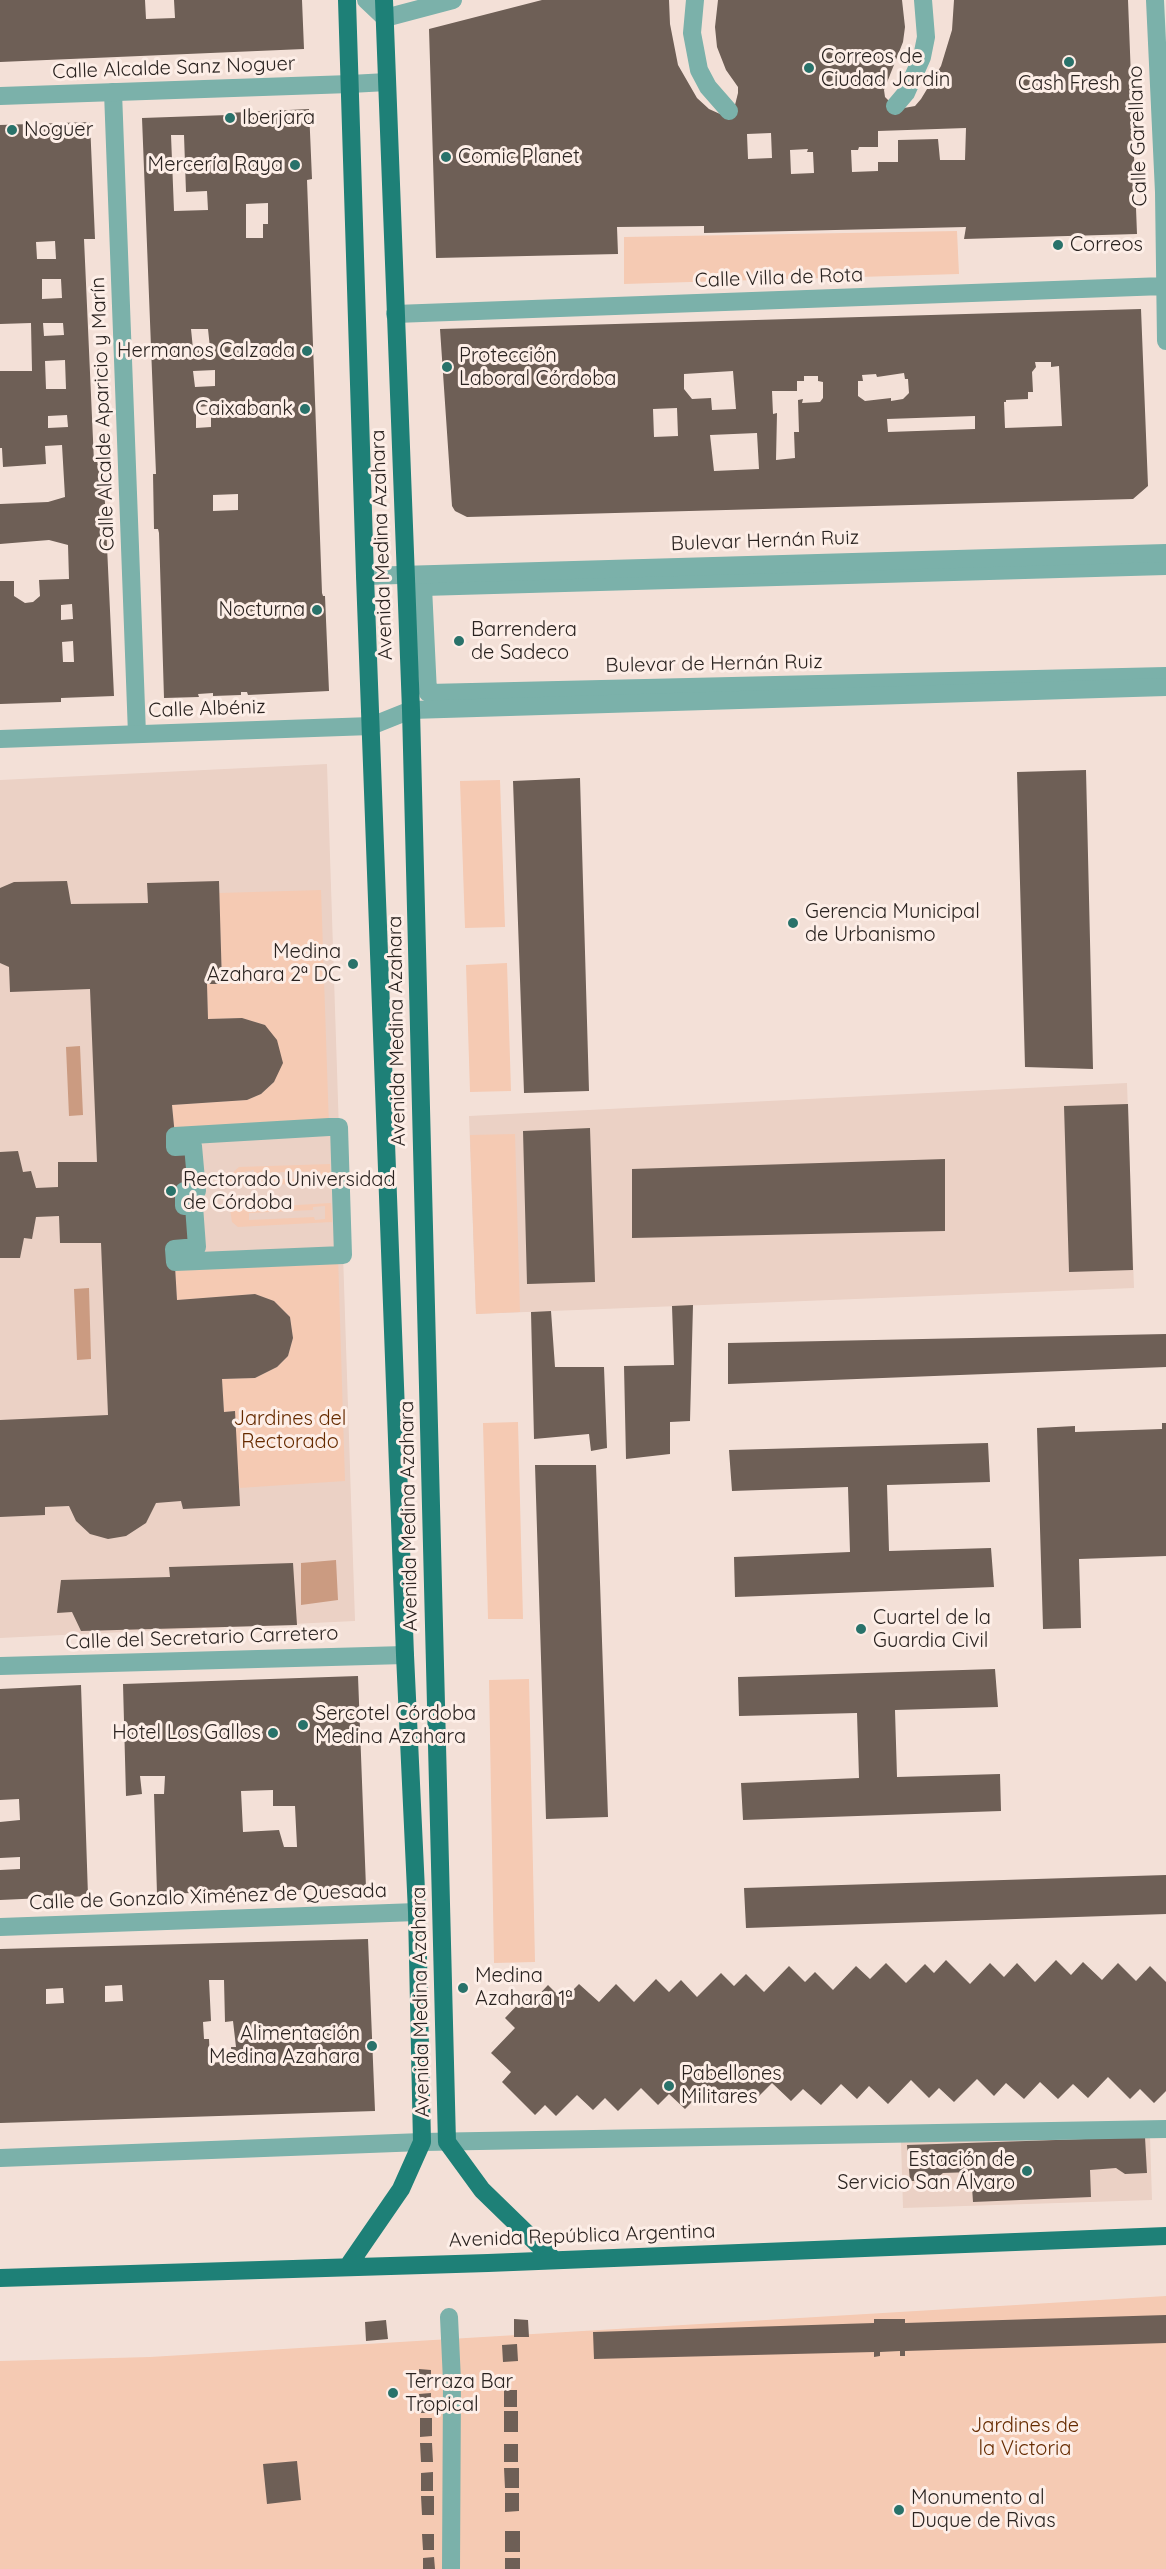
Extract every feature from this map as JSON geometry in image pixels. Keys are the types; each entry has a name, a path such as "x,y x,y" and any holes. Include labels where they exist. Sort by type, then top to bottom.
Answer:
{"main road":[{"name":"Avenida Medina Azahara","path":"347,0 365,576 405,1655 417,1912 422,2142 401,2189 348,2266"},
{"name":"Avenida Medina Azahara","path":"384,0 411,710 447,2142 482,2190 554,2260"},
{"name":"Avenida República Argentina","path":"0,2278 554,2260 1166,2236"}],"street":[{"path":"366,0 385,18 453,0"},
{"path":"695,0 692,33 699,70 708,87 729,111"},
{"path":"895,106 906,93 922,57 926,37 923,0"},
{"name":"Calle Garellano","path":"1155,0 1165,192 1166,341"},
{"path":"350,84 387,82"},
{"name":"Calle Alcalde Sanz Noguer","path":"0,96 350,84"},
{"name":"Calle Alcalde Aparicio y Marín","path":"113,92 137,734"},
{"name":"Calle Villa de Rota","path":"396,314 1164,286"},
{"name":"Bulevar Hernán Ruiz","path":"365,576 1166,553"},
{"name":"Bulevar de Hernán Ruiz","path":"1166,566 423,587 428,693 1166,676"},
{"path":"411,710 1166,687"},
{"name":"Calle Albéniz","path":"0,739 371,726 411,710"},
{"path":"329,1127 339,1127 343,1255 175,1262 174,1249 197,1247 194,1206 184,1206 184,1191 196,1191 194,1146 175,1147 175,1136 329,1127"},
{"name":"Calle del Secretario Carretero","path":"0,1666 405,1655"},
{"name":"Calle de Gonzalo Ximénez de Quesada","path":"0,1927 417,1912"},
{"path":"0,2158 422,2142 1166,2129"},
{"path":"449,2317 452,2382 451,2569"}],"shaded area":[{"name":"Rectorado Universidad de Córdoba","path":"327,764 355,1621 0,1638 0,780"},
{"path":"80,1046 83,1115 69,1116 66,1047"},
{"path":"1127,1083 1134,1288 476,1314 469,1116"},
{"path":"89,1288 91,1359 77,1360 74,1289"},
{"path":"336,1560 338,1600 301,1605 301,1563"},
{"name":"Estación de Servicio San Álvaro","path":"1150,2135 1152,2200 903,2208 901,2142"}],"green space":[{"path":"957,231 959,274 624,284 624,237"},
{"path":"500,780 505,927 465,928 460,781"},
{"path":"321,890 329,1127 175,1136 172,1105 247,1100 261,1094 274,1082 265,1025 242,1018 208,1019 207,984 222,983 219,893"},
{"path":"507,963 511,1091 470,1092 466,965"},
{"path":"515,1134 520,1312 476,1314 470,1135"},
{"path":"330,1164 331,1182 230,1187 229,1176 239,1167","holes":["254,1170 254,1173 320,1171 321,1178 255,1180 255,1184 246,1184 244,1172"]},
{"path":"331,1203 332,1222 238,1227 232,1222 230,1209","holes":["325,1206 325,1219 315,1220 314,1217 249,1220 249,1213 313,1210 313,1207"]},
{"name":"Jardines del Rectorado","path":"338,1255 345,1481 239,1488 234,1411 224,1412 222,1379 255,1378 277,1367 288,1356 293,1338 290,1317 274,1301 255,1294 177,1300 175,1262"},
{"path":"518,1422 523,1619 488,1619 483,1423"},
{"path":"529,1679 535,1962 494,1963 489,1680"},
{"name":"Jardines de la Victoria","path":"1166,2296 1166,2569 0,2569 0,2361 150,2357"}],"building":[{"path":"0,0 145,0 146,19 175,18 174,0 302,0 304,49 0,62"},
{"path":"542,0 669,0 670,24 678,65 697,98 709,109 720,114 735,105 738,87 726,70 717,47 715,27 718,0 902,0 905,27 903,42 884,90 885,97 893,105 904,108 915,106 941,66 952,30 954,0 1128,0 1137,234 964,239 966,227 704,233 704,226 617,227 618,254 436,258 429,29","holes":["966,128 965,160 940,160 938,139 898,140 898,162 878,162 878,171 852,172 851,150 858,150 859,147 878,147 878,131","771,133 772,158 748,159 747,134","808,149 807,152 813,152 814,173 791,174 790,150"]},
{"path":"309,109 312,179 307,180 322,593 325,596 329,691 248,695 247,692 241,692 241,695 213,696 213,693 198,694 199,697 164,698 159,533 158,529 154,529 153,474 156,474 142,118 228,115 227,113","holes":["171,135 184,135 186,192 207,191 208,210 174,211","268,203 268,224 263,224 263,238 246,238 246,204","191,329 208,329 210,348 193,349","215,370 215,386 195,387 193,371","211,406 211,427 196,428 196,407","238,494 238,510 213,511 213,495"]},
{"path":"90,122 95,239 84,239 94,462 103,461 114,696 61,698 61,702 0,704 0,581 14,581 14,596 25,603 33,602 40,596 39,580 69,579 68,545 49,540 0,544 0,504 48,502 65,497 62,445 45,446 46,464 3,467 2,448 0,448 0,371 32,371 31,323 0,324 0,125","holes":["55,241 56,259 37,259 36,242","42,279 61,279 62,298 42,299","43,323 63,323 64,335 44,336","65,360 66,389 46,389 45,361","67,415 68,427 48,428 48,416","72,604 73,619 61,620 61,605","73,641 74,662 63,662 62,642"]},
{"path":"1141,309 1148,486 1133,499 467,517 455,511 452,506 440,329","holes":["1035,362 1051,362 1051,367 1059,366 1062,426 1005,428 1004,402 1028,399 1028,392 1033,392 1032,372 1036,367","733,371 736,409 712,410 711,398 692,399 684,389 684,374","904,373 905,379 908,379 909,393 903,399 891,401 891,398 865,401 858,396 858,381 863,381 862,375 876,374 877,377","804,376 818,376 818,381 823,382 823,398 820,402 802,403 803,399 798,400 799,432 794,432 795,458 776,460 777,413 773,414 772,391 797,391 797,381 804,381","677,408 678,436 654,437 653,409","975,416 975,429 888,432 887,419","757,433 759,469 714,471 710,435"]},
{"path":"1086,770 1093,1069 1025,1067 1017,772"},
{"path":"580,778 589,1091 524,1093 513,781"},
{"path":"67,881 71,904 148,903 147,883 219,881 222,984 207,984 208,1019 242,1018 265,1025 277,1040 283,1063 274,1082 261,1094 247,1100 172,1105 175,1136 193,1146 197,1247 174,1249 177,1300 255,1294 274,1301 290,1317 293,1338 288,1356 277,1367 255,1378 222,1379 224,1412 235,1411 240,1506 183,1509 181,1501 156,1503 146,1523 126,1536 108,1539 90,1534 76,1521 69,1506 45,1507 45,1515 0,1517 0,1420 108,1415 101,1243 60,1243 59,1216 36,1217 32,1239 24,1238 20,1258 0,1258 0,1152 18,1151 23,1172 31,1171 36,1188 58,1187 58,1162 97,1162 90,989 10,992 9,967 0,963 0,888 14,882"},
{"path":"1128,1104 1133,1270 1069,1272 1064,1106"},
{"path":"590,1128 595,1282 527,1284 523,1131"},
{"path":"945,1159 945,1231 632,1238 632,1169"},
{"path":"693,1305 690,1421 670,1422 670,1454 626,1459 624,1366 674,1365 672,1306"},
{"path":"551,1311 555,1367 604,1367 607,1448 591,1451 589,1434 534,1439 531,1312"},
{"path":"1166,1334 1166,1367 728,1384 728,1343"},
{"path":"1162,1423 1166,1423 1166,1556 1079,1559 1081,1628 1043,1629 1037,1428 1075,1426 1075,1432 1162,1429"},
{"path":"988,1443 990,1482 887,1485 889,1551 991,1548 994,1587 735,1597 734,1557 850,1552 848,1487 732,1491 729,1450"},
{"path":"535,1465 596,1465 608,1817 546,1819"},
{"path":"293,1563 297,1625 81,1631 72,1612 57,1613 61,1580 170,1577 169,1567"},
{"path":"995,1669 998,1707 895,1710 897,1777 1000,1774 1001,1811 743,1820 741,1783 859,1778 857,1713 739,1716 738,1677"},
{"path":"358,1676 366,1888 157,1894 154,1794 164,1794 165,1776 140,1776 142,1794 126,1796 123,1684","holes":["273,1790 273,1806 295,1806 297,1847 284,1847 279,1830 243,1832 241,1791"]},
{"path":"81,1685 88,1896 0,1900 0,1870 20,1869 20,1857 0,1858 0,1822 20,1820 19,1799 0,1800 0,1689"},
{"path":"1166,1875 1166,1914 746,1928 744,1888"},
{"path":"368,1939 375,2111 0,2123 0,1949","holes":["209,1980 224,1980 225,2022 233,2021 236,2047 231,2047 232,2061 210,2063 209,2039 204,2039 203,2022 211,2021","122,1985 123,2001 105,2002 105,1986","63,1988 64,2003 46,2004 46,1989"]},
{"path":"946,1960 970,1984 990,1963 1004,1977 1017,1963 1035,1982 1056,1960 1071,1975 1083,1962 1102,1980 1118,1963 1136,1981 1150,1966 1166,1982 1166,2091 1154,2103 1140,2089 1130,2099 1108,2077 1088,2098 1073,2084 1058,2099 1040,2082 1024,2099 1006,2083 994,2096 977,2079 954,2102 939,2088 929,2098 911,2080 888,2104 869,2086 857,2099 841,2084 821,2105 803,2089 791,2101 772,2083 751,2104 735,2089 724,2100 709,2085 685,2109 669,2094 658,2105 641,2088 618,2111 605,2098 593,2110 577,2095 556,2116 545,2105 535,2115 502,2082 511,2072 491,2053 515,2028 505,2018 526,1996 532,2002 548,1985 563,2000 579,1984 599,2002 616,1984 634,2002 656,1979 669,1992 681,1980 697,1997 721,1973 734,1986 746,1974 764,1992 789,1966 805,1982 815,1972 833,1990 856,1966 870,1979 886,1963 906,1983 925,1964 934,1973"},
{"name":"Estación de Servicio San Álvaro","path":"1145,2137 1147,2173 1125,2174 1116,2168 1090,2170 1091,2197 973,2202 971,2172 943,2173 933,2181 910,2181 907,2145"},
{"path":"1166,2315 1166,2343 905,2351 905,2356 900,2356 900,2351 880,2352 880,2356 874,2357 874,2352 594,2359 593,2332 874,2323 874,2319 905,2319 905,2323"},
{"path":"514,2319 528,2320 529,2337 514,2337"},
{"path":"386,2320 388,2339 366,2341 365,2322"},
{"path":"517,2344 518,2361 503,2362 502,2345"},
{"path":"419,2369 431,2370 431,2389 419,2390"},
{"path":"504,2390 517,2390 517,2407 504,2407"},
{"path":"431,2393 431,2413 420,2413 419,2394"},
{"path":"504,2411 518,2411 518,2432 504,2432"},
{"path":"420,2418 432,2418 432,2436 420,2437"},
{"path":"420,2443 432,2443 433,2462 421,2462"},
{"path":"504,2444 518,2444 518,2462 504,2462"},
{"path":"297,2461 301,2500 267,2504 263,2464"},
{"path":"504,2468 519,2468 519,2488 505,2488"},
{"path":"433,2472 433,2491 421,2491 421,2473"},
{"path":"505,2493 519,2493 519,2511 505,2512"},
{"path":"421,2496 434,2496 434,2515 422,2515"},
{"path":"505,2531 520,2531 520,2552 505,2552"},
{"path":"422,2534 434,2534 434,2550 423,2550"},
{"path":"434,2557 435,2569 423,2569 423,2558"},
{"path":"505,2558 520,2558 520,2569 505,2569"}],"place":[{"name":"Cash Fresh","path":"1069,62"},
{"name":"Correos de Ciudad Jardin","path":"809,68"},
{"name":"Iberjara","path":"230,118"},
{"name":"Noguer","path":"12,130"},
{"name":"Comic Planet","path":"446,157"},
{"name":"Mercería Raya","path":"295,165"},
{"name":"Correos","path":"1058,245"},
{"name":"Hermanos Calzada","path":"307,351"},
{"name":"Protección Laboral Córdoba","path":"447,367"},
{"name":"Caixabank","path":"305,409"},
{"name":"Nocturna","path":"317,610"},
{"name":"Barrendera de Sadeco","path":"459,641"},
{"name":"Gerencia Municipal de Urbanismo","path":"793,923"},
{"name":"Medina Azahara 2ª DC","path":"353,964"},
{"name":"Rectorado Universidad de Córdoba","path":"171,1191"},
{"name":"Cuartel de la Guardia Civil","path":"861,1629"},
{"name":"Sercotel Córdoba Medina Azahara","path":"303,1725"},
{"name":"Hotel Los Gallos","path":"273,1733"},
{"name":"Medina Azahara 1ª","path":"463,1988"},
{"name":"Alimentación Medina Azahara","path":"372,2046"},
{"name":"Pabellones Militares","path":"669,2086"},
{"name":"Estación de Servicio San Álvaro","path":"1027,2171"},
{"name":"Terraza Bar Tropical","path":"393,2393"},
{"name":"Monumento al Duque de Rivas","path":"899,2510"}]}
